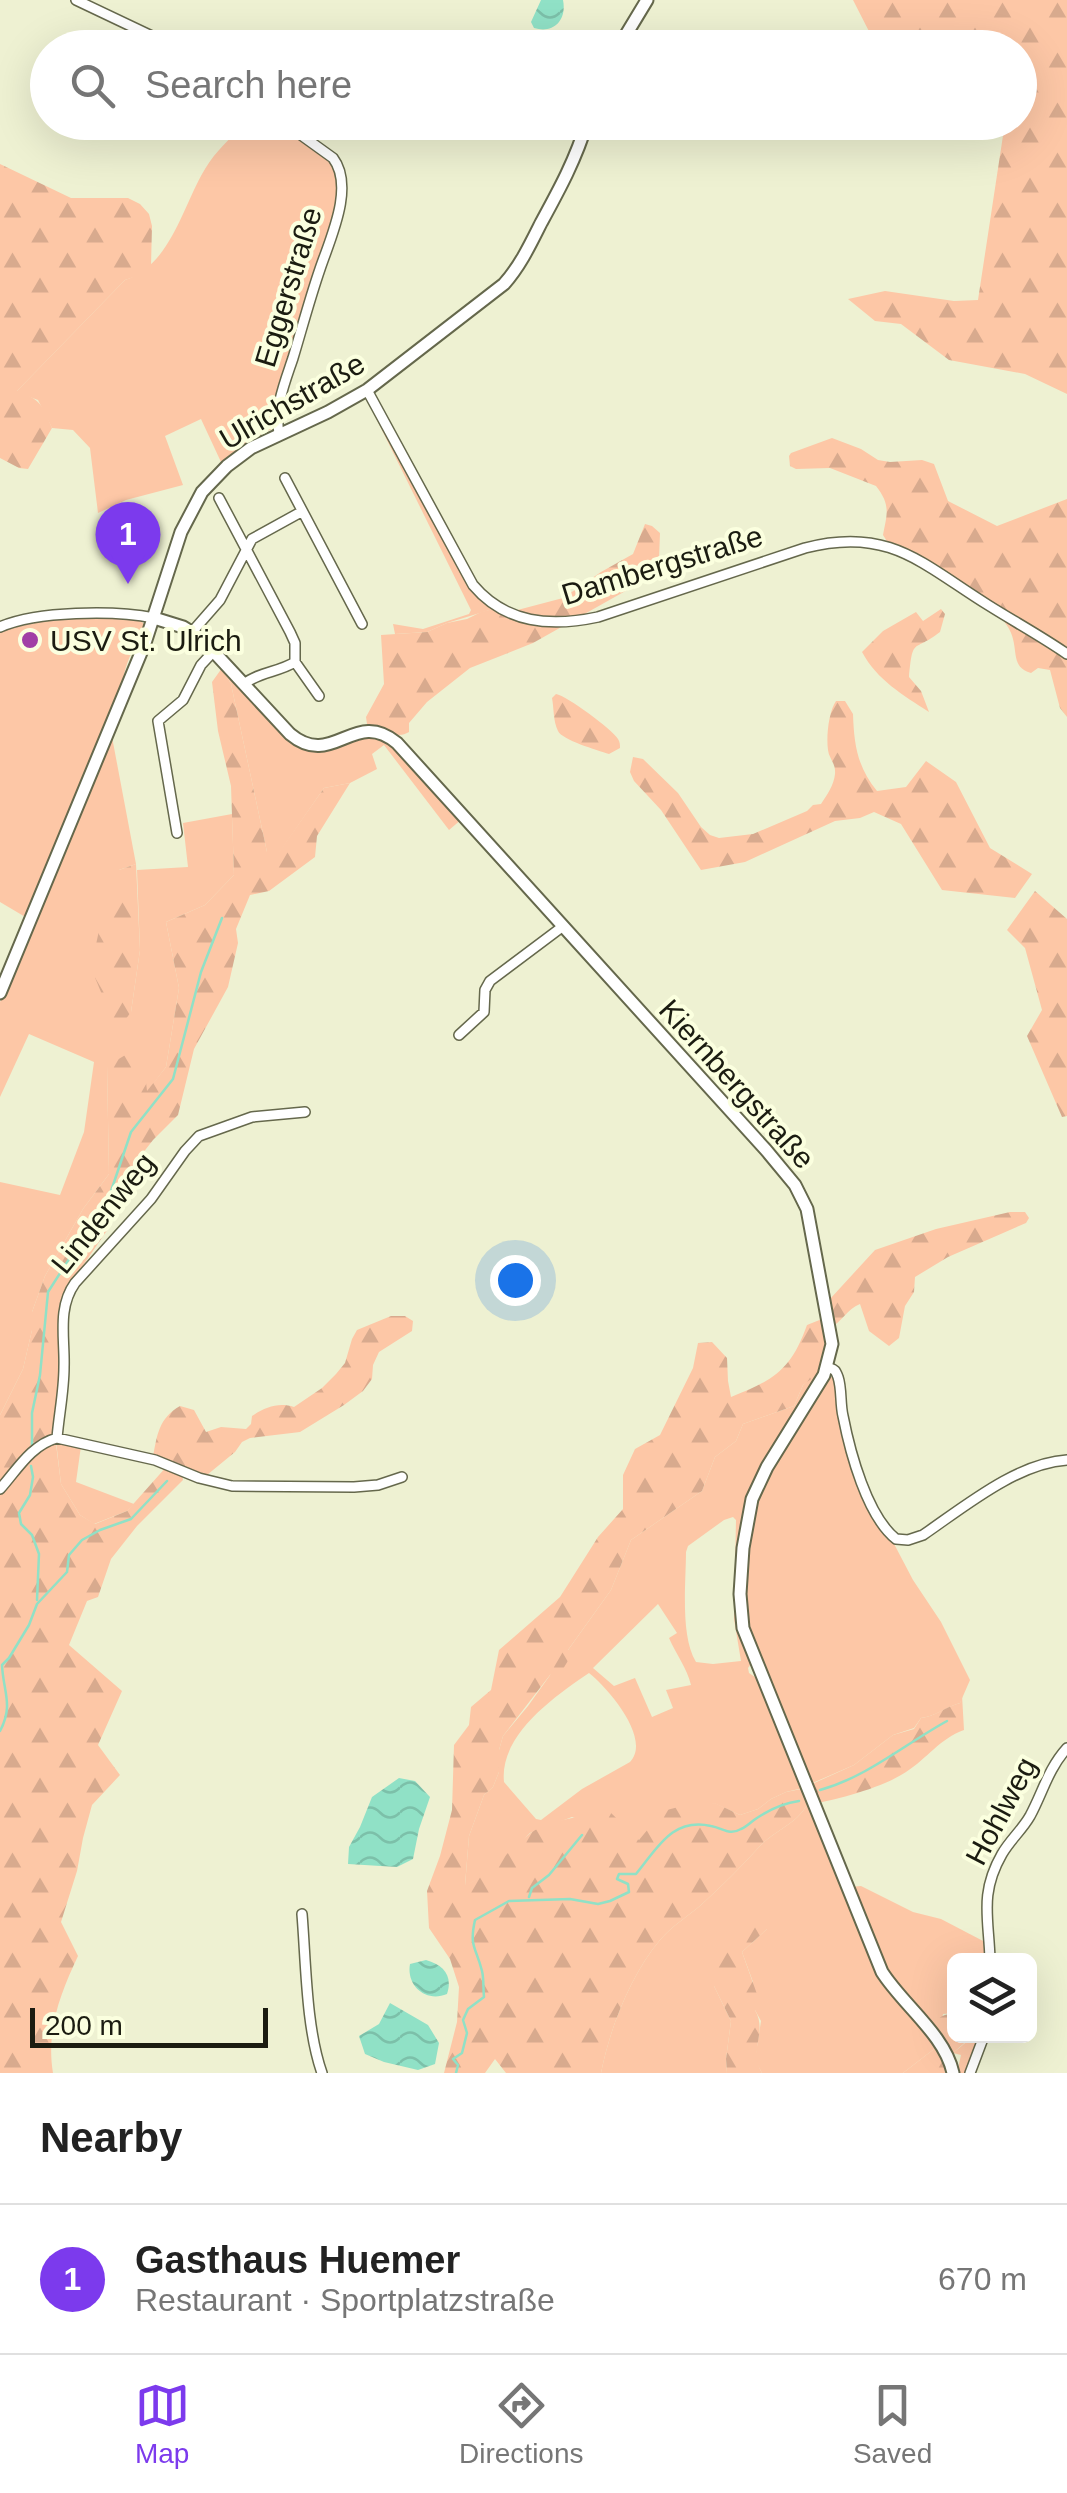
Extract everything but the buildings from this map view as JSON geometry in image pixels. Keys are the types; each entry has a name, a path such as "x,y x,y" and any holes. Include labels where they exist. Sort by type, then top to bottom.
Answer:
{"street":[{"path":"76,0 138,30"},
{"path":"629,30 647,0"},
{"name":"Eggerstraße","path":"279,433 283,387 335,228 342,180 333,158 308,140"},
{"name":"Ulrichstraße","path":"0,993 154,618 182,532 202,492 239,456 366,390 482,304 521,262 572,166 581,140"},
{"name":"Dambergstraße","path":"366,390 473,585 493,605 520,618 548,623 577,621 806,548 836,541 863,541 916,558 1067,654"},
{"path":"285,478 362,624"},
{"path":"219,498 295,643 295,662 318,696"},
{"path":"192,632 220,600 256,536 301,512"},
{"path":"0,627 19,620 95,614 154,618"},
{"name":"Kiernbergstraße","path":"154,618 192,632 290,734 304,743 325,746 370,730 391,738 766,1150 802,1198 812,1226 832,1344 827,1366 752,1499 743,1548 742,1628 882,1972 944,2048 954,2073"},
{"path":"178,833 158,720 183,700 201,665 214,652"},
{"path":"244,684 295,662"},
{"path":"458,1036 484,1012 485,990 490,981 562,927"},
{"name":"Lindenweg","path":"58,1438 64,1307 75,1283 151,1200 200,1136 252,1117 305,1112"},
{"path":"827,1366 838,1376 843,1418 868,1496 881,1522 896,1539 923,1535 1027,1469 1067,1460"},
{"path":"0,1489 42,1444 58,1438 154,1460 198,1478 232,1486 378,1485 402,1476"},
{"name":"Hohlweg","path":"989,1953 985,1910 996,1865 1027,1821 1051,1768 1067,1748"},
{"path":"302,1914 312,2025 322,2073"},
{"path":"970,2073 981,2043"}],"green space":[{"path":"853,0 1067,0 1067,394 1025,374 949,360 901,324 875,321 848,299 885,291 954,301 978,300 1002,140 1037,140 1037,30 868,30"},
{"path":"229,140 303,140 334,165 338,183 333,223 276,401 272,429 221,462 201,419 165,436 183,485 126,500 98,513 90,448 73,430 52,428 38,400 16,392 125,280 154,262 174,233 209,163"},
{"path":"0,164 71,198 128,198 149,214 152,226 151,266 125,280 17,391 40,404 52,428 28,469 0,458"},
{"path":"374,414 457,566 481,600 493,609 427,632 395,634 393,624 423,629 471,610"},
{"path":"832,438 878,460 922,460 934,464 948,501 997,526 1067,499 1067,717 1060,708 1050,670 1038,668 1031,673 1021,668 1011,633 1001,617 888,543 883,535 886,504 876,486 830,468 790,466 791,453"},
{"path":"645,524 660,533 659,560 645,580 533,643 470,668 427,702 409,723 409,732 394,734 367,724 366,717 384,684 381,635 427,632 493,609 502,614 563,598 633,554"},
{"path":"941,609 945,614 940,632 913,650 910,664 909,677 921,691 929,712 883,679 862,652 883,631 916,612 923,621"},
{"path":"102,616 139,619 145,625 144,632 129,658 122,689 27,918 0,902 0,631 39,622"},
{"path":"222,668 296,743 366,734 389,741 462,819 449,830 384,745 372,754 377,769 350,783 324,788 279,853 267,852 231,684"},
{"path":"222,668 231,684 267,852 279,852 324,788 350,783 317,836 315,857 269,891 250,895 236,929 238,943 228,987 194,1049 178,1115 132,1167 111,1201 108,1229 73,1280 55,1436 61,1484 80,1515 95,1524 127,1511 167,1466 182,1474 183,1480 137,1526 111,1559 98,1597 87,1601 69,1645 122,1691 98,1745 120,1775 92,1805 61,1922 78,1956 56,2013 51,2042 53,2073 0,2073 0,1415 23,1369 32,1312 45,1276 83,1209 109,1174 107,1066 132,1051 144,1064 147,1091 166,1067 179,988 166,922 205,905 234,875 231,786 212,682"},
{"path":"556,694 607,728 618,739 620,748 609,754 561,734 556,727 552,698"},
{"path":"836,701 845,701 853,714 858,754 877,791 906,787 926,761 956,782 990,848 1032,874 1015,898 942,890 901,824 874,812 835,821 745,862 701,870 630,772 633,757 643,759 678,793 710,835 719,838 753,834 821,804 826,797 835,774 827,738"},
{"path":"112,737 136,864 119,870 131,1012 140,950 137,870 188,867 183,823 232,814 234,875 205,905 166,922 179,988 166,1067 147,1092 107,1066 109,1174 83,1209 45,1276 32,1312 23,1369 0,1415 0,1182 60,1195 84,1132 94,1062 29,1034 0,1097 0,1002"},
{"path":"136,864 140,950 131,1012 125,1020 113,1021 91,968 110,879 119,870"},
{"path":"1035,891 1067,919 1067,1116 1062,1117 1027,1036 1042,1010 1025,948 1007,930"},
{"path":"1025,1212 1029,1218 1026,1223 948,1257 915,1277 899,1338 889,1346 869,1331 860,1304 851,1309 829,1329 818,1374 803,1385 794,1406 743,1424 736,1441 715,1457 702,1491 631,1540 611,1590 568,1650 569,1659 563,1669 550,1675 503,1736 499,1772 493,1787 484,1795 469,1836 465,1885 535,1830 555,1822 610,1812 639,1840 663,1811 715,1803 740,1815 758,1809 786,1792 854,1765 893,1735 914,1729 921,1718 960,1703 962,1695 964,1730 947,1738 896,1778 858,1793 807,1805 669,1931 649,1954 631,1986 601,2073 506,2073 495,2059 485,2073 444,2073 457,2022 459,1987 450,1959 429,1928 427,1891 452,1810 454,1745 469,1725 471,1707 491,1690 499,1650 560,1597 598,1537 623,1509 623,1475 635,1449 660,1435 693,1368 698,1343 712,1342 727,1358 731,1397 746,1391 779,1372 794,1353 807,1325 822,1319 830,1299 875,1250 936,1229"},
{"path":"391,1316 405,1316 413,1321 412,1331 379,1352 372,1379 363,1391 300,1432 250,1438 207,1475 153,1457 163,1422 180,1406 194,1410 206,1432 221,1427 246,1429 252,1416 262,1410 278,1405 294,1407 322,1388 345,1363 357,1330"},
{"path":"823,1367 752,1487 740,1628 751,1664 749,1673 758,1679 803,1788 786,1792 740,1815 714,1803 639,1840 572,1817 530,1833 489,1873 465,1886 469,1836 484,1795 493,1787 499,1772 503,1736 611,1590 631,1540 702,1491 715,1457 736,1441 743,1424 794,1406 803,1385","holes":["733,1517 734,1619 741,1661 696,1662 686,1624 686,1552 688,1546","658,1604 677,1633 669,1638 691,1685 666,1690 673,1708 652,1717 635,1678 614,1686 593,1668","589,1673 625,1715 636,1740 630,1762 582,1789 541,1820 504,1782 510,1748 546,1705"]},
{"path":"829,1376 836,1383 860,1479 970,1680 960,1703 921,1718 914,1728 893,1735 854,1765 808,1785 745,1624 745,1557 759,1487"},
{"path":"56,1441 81,1446 76,1482 134,1504 127,1511 94,1524 80,1515 61,1484"},
{"path":"815,1804 850,1887 861,1886 985,1942 987,1953 947,1953 947,2014 943,2014 938,2046 903,2073 762,2073 755,2060 761,2021 742,1952 767,1929 738,1932 714,1986 731,2021 727,2073 601,2073 623,2003 660,1940 807,1805"},
{"path":"764,1898 774,1910 767,1929 742,1952 758,1997 757,2056 762,2073 727,2073 731,2021 714,1986 711,1960 723,1932 738,1931 742,1914"},
{"path":"947,2015 947,2043 964,2043 943,2056 945,2073 903,2073 938,2046 936,2023"},
{"path":"965,2043 979,2043 968,2073 957,2073 961,2055 953,2053"}],"water":[{"path":"541,0 563,0 561,19 548,29 534,28 531,22"},
{"path":"399,1778 415,1781 430,1797 413,1859 397,1867 348,1864 349,1847 372,1797"},
{"path":"426,1960 445,1972 449,1982 447,1994 432,1996 414,1986 410,1964"},
{"path":"390,2003 428,2025 439,2043 435,2064 418,2070 365,2054 359,2036 379,2024"}],"waterway":[{"path":"32,1446 32,1413 48,1292 109,1197 131,1132 173,1079 201,972 222,918"},
{"path":"31,1466 30,1495 19,1513 21,1524 32,1535 39,1554 37,1600"},
{"path":"0,1731 7,1706 2,1665 29,1625 37,1604 67,1572 69,1555 82,1540 131,1519 167,1481"},
{"path":"820,1790 870,1769 947,1721"},
{"path":"456,2073 458,2065 453,2059 462,2053 467,2033 463,2020 468,2009 484,1997 483,1974 473,1942 475,1920 509,1901 610,1901 629,1892 628,1884 617,1879 619,1874 636,1874 676,1831 697,1824 737,1831 770,1811 799,1801"},
{"path":"529,1897 532,1888 549,1875 582,1835"}],"place":[{"name":"Gasthaus Huemer","path":"128,584"},
{"name":"USV St. Ulrich","path":"30,640"}]}
